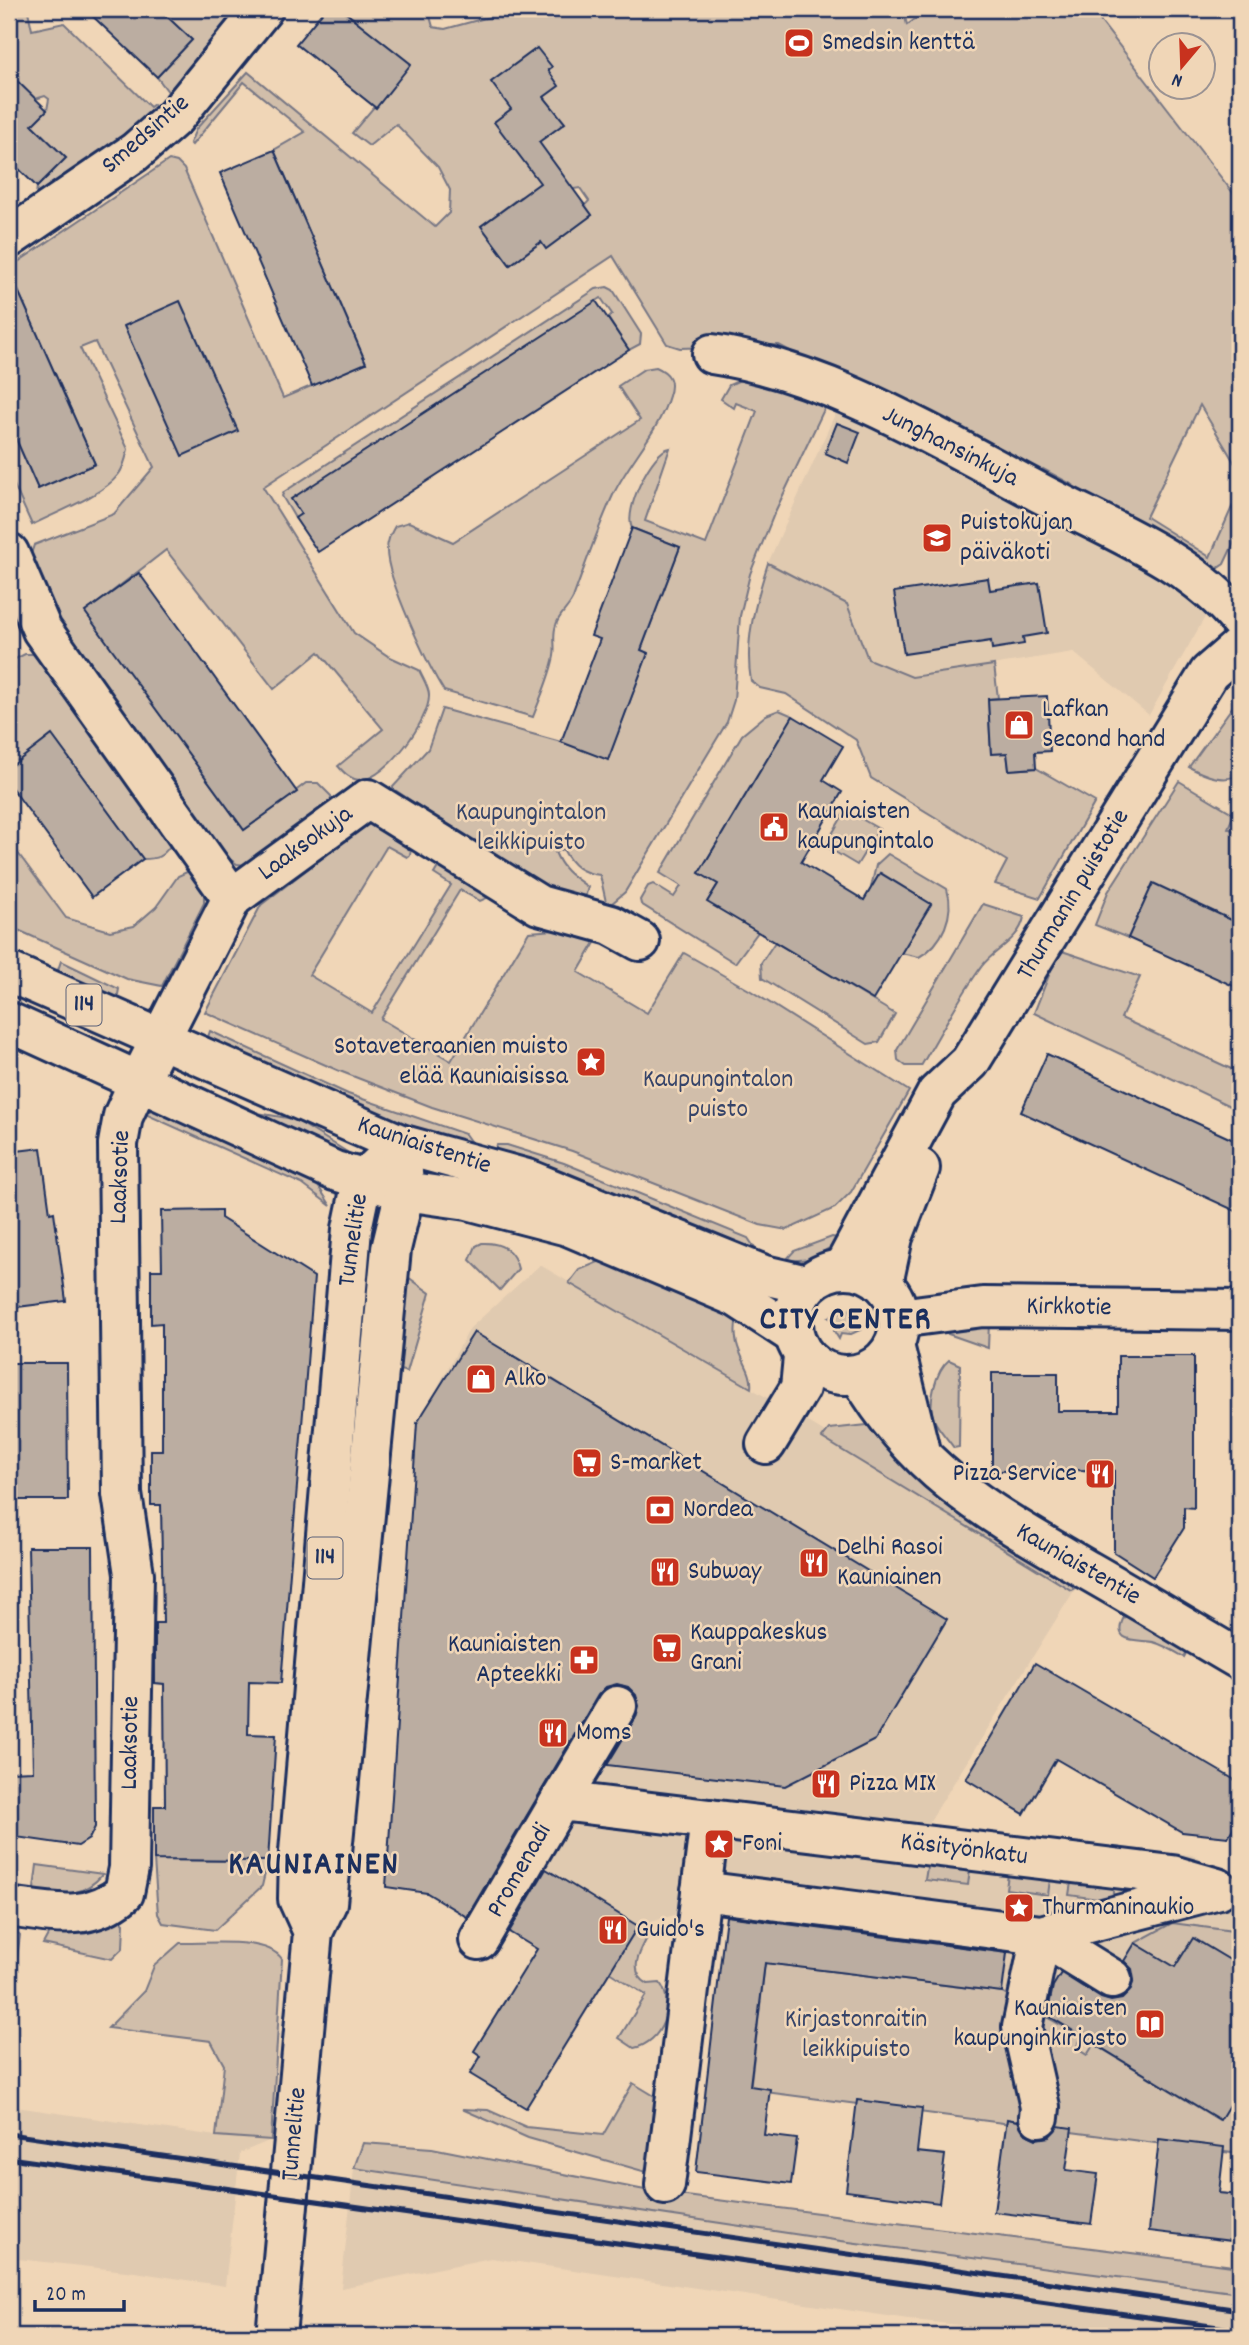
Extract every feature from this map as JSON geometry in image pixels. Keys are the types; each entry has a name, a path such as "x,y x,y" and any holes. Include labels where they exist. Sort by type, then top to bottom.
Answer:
{"street":[{"name":"Smedsintie","path":"9,238 135,152 176,117 263,9"},
{"name":"Junghansinkuja","path":"712,354 747,360 838,390 957,450 1163,558 1216,593 1240,621"},
{"path":"9,553 42,631 232,898"},
{"name":"Thurmanin puistotie","path":"843,1268 937,1093 970,1062 1209,673 1240,646"},
{"name":"Thurmanin puistotie","path":"1177,727 1240,679"},
{"name":"Laaksokuja","path":"232,898 368,799 539,905 611,925 640,942"},
{"name":"Laaksotie","path":"18,1908 89,1914 108,1906 124,1893 129,1868 134,1574 122,1494 117,1168 123,1116 232,898"},
{"name":"Kauniaistentie","path":"9,972 400,1144 527,1179 764,1275 807,1284"},
{"name":"Kauniaistentie","path":"9,1022 362,1181 405,1191 468,1200 568,1226 736,1297 798,1345"},
{"name":"Thurmanin puistotie","path":"883,1284 893,1237 916,1175 958,1104 970,1062"},
{"name":"Tunnelitie","path":"313,1932 298,1899 299,1852 352,1229 362,1181 400,1144"},
{"name":"Tunnelitie","path":"276,2336 313,1932 327,1903 391,1249 405,1191 400,1144"},
{"path":"766,1444 800,1388 798,1345 792,1316 797,1300 807,1284 823,1273 843,1268 865,1272 883,1284 896,1305 896,1331 922,1459"},
{"name":"Kirkkotie","path":"896,1331 984,1307 1240,1310"},
{"path":"798,1345 827,1372 859,1374 879,1363 896,1331"},
{"name":"Kauniaistentie","path":"859,1374 880,1411 922,1459 997,1518 1240,1660"},
{"name":"Promenadi","path":"479,1940 617,1706"},
{"name":"Promenadi","path":"560,1801 710,1819"},
{"path":"665,2185 710,1819"},
{"name":"Käsityönkatu","path":"710,1819 1172,1875 1228,1894"},
{"path":"701,1891 1041,1935 1228,1894"},
{"path":"1041,1935 1112,1979"},
{"path":"1039,2116 1040,2107 1022,2028 1041,1935"}],"shaded area":[{"name":"Puistokujan päiväkoti","path":"840,403 1160,572 1205,607 1205,617 1149,715 1073,652 912,678 868,659 847,603 768,563"},
{"path":"540,1265 802,1418 1077,1586 928,1824 1192,1855 1240,1883 1240,2113 1229,2130 988,2101 1009,1935 728,1899 638,1926 544,1868 506,1930 471,1919 427,1893 386,1887 418,1423 470,1328"},
{"path":"9,2106 216,2136 271,2140 240,2153 225,2286 135,2272 9,2258"},
{"path":"354,2168 841,2241 1240,2293 1240,2336 1059,2336 922,2321 491,2258 341,2288"}],"green space":[{"path":"9,9 37,9 28,11 32,30 64,23 150,107 154,104 163,112 35,201 37,187 66,158 32,125 47,110 49,99 45,96 35,99 9,73"},
{"path":"159,9 249,9 172,97 157,77 192,40"},
{"path":"341,9 428,9 433,27 445,29 489,17 487,9 903,9 907,25 929,9 1091,9 1148,83 1148,102 1163,102 1240,202 1240,472 1200,405 1146,517 1210,557 1232,507 1240,522 1240,530 1224,564 1209,574 1065,494 1073,485 1043,469 1032,478 779,345 680,348 667,344 613,256 263,487 354,633 388,656 419,670 427,685 427,706 415,733 382,770 371,777 357,780 345,774 338,766 383,729 319,652 274,689 166,550 86,612 244,830 306,783 318,783 331,796 332,810 253,866 237,864 224,855 76,654 28,563 34,545 114,514 154,467 95,342 80,348 128,449 126,459 118,475 101,490 32,525 9,474 9,423 38,489 95,464 20,295 9,300 9,268 169,160 177,162 184,169 283,398 366,363 274,150 305,132 244,82 192,145 190,143 196,129 248,72 435,227 449,213 450,190 438,167 396,124 369,146 352,133 410,64","holes":["580,188 589,201 585,205 592,215 541,242 510,265 481,226 520,197"]},
{"path":"607,287 613,290 641,334 640,344 629,350 608,318 612,314 601,298 292,499 301,514 295,518 282,496 284,492 596,289"},
{"path":"656,367 670,378 669,396 658,421 614,493 573,598 557,621 552,664 533,717 444,691 428,663 394,581 387,551 395,526 409,522 453,542 640,420 618,386 644,369"},
{"name":"Kaupungintalon leikkipuisto","path":"749,376 830,397 774,514 750,574 740,616 734,700 727,722 625,892 611,904 606,902 600,875 578,868 563,849 555,852 558,859 565,869 588,887 585,898 542,888 392,788 428,749 442,709 561,742 608,759 648,653 641,650 680,547 632,528 630,520 635,496 655,459 670,448 645,521 706,544 757,411 736,403 734,408 721,399 729,385"},
{"path":"768,563 847,604 868,659 912,677 994,665 998,698 988,699 991,754 1007,753 1009,770 1036,768 1095,802 1040,898 995,884 1007,861 871,778 856,740 786,694 760,688 751,681 750,636"},
{"path":"25,654 33,654 40,662 168,839 170,846 162,855 143,859 52,736 9,768 9,672 15,668 13,660"},
{"path":"1240,702 1240,774 1221,778 1189,767 1233,706"},
{"path":"779,710 793,716 699,873 718,884 708,901 758,932 735,963 641,904 640,900 648,886 653,884 674,897 681,886 660,873 742,735 766,715"},
{"path":"1179,781 1234,814 1228,828 1240,834 1240,924 1153,884 1128,938 1095,925 1108,892"},
{"path":"846,810 879,829 857,865 825,846"},
{"name":"Kaupungintalon puisto","path":"371,820 412,842 410,855 407,857 387,846 309,975 372,1013 451,885 434,874 440,864 488,892 489,897 480,901 460,890 381,1019 451,1061 529,932 568,929 595,935 596,941 578,972 647,1013 684,953 751,991 909,1091 851,1192 835,1208 787,1230 760,1225 572,1151 432,1107 337,1070 205,1012 261,905"},
{"path":"9,841 66,918 110,931 134,926 156,907 178,876 189,871 204,890 204,903 162,986 127,979 9,926"},
{"path":"888,854 947,889 949,908 945,928 935,944 919,957 901,953 931,904 881,873 871,888 876,865"},
{"path":"983,904 1024,917 1022,925 982,966 921,1066 906,1066 898,1060 897,1050"},
{"path":"775,942 895,1014 879,1042 868,1044 762,978 761,963"},
{"path":"1059,950 1140,977 1121,1018 1240,1073 1240,1111 1034,1013"},
{"path":"61,961 119,989 117,1000 57,973"},
{"path":"210,1031 348,1094 465,1134 472,1144 470,1147 416,1133 207,1040"},
{"path":"155,1109 300,1172 318,1186 331,1206 302,1184 143,1113"},
{"path":"251,1112 294,1119 352,1155 351,1157"},
{"path":"497,1145 507,1145 564,1163 748,1238 758,1253 493,1153"},
{"path":"832,1237 843,1239 812,1259 785,1261 794,1251"},
{"path":"482,1243 501,1246 514,1257 518,1269 500,1290 470,1260 476,1246"},
{"path":"603,1260 737,1318 736,1340 749,1373 751,1388 569,1283 579,1270"},
{"path":"408,1277 430,1293 407,1372 400,1370"},
{"path":"851,1308 856,1317 855,1325 860,1330 849,1335 841,1334 839,1339 834,1331 835,1321 828,1317 847,1313"},
{"path":"989,1322 988,1348 948,1334 948,1330"},
{"path":"949,1360 960,1365 959,1447 954,1448 938,1427 932,1413 932,1397 937,1379"},
{"path":"877,1424 1080,1585 1071,1590 822,1438 829,1429"},
{"path":"1132,1616 1189,1648 1184,1657 1157,1643 1128,1639 1124,1636 1121,1626 1124,1617"},
{"path":"929,1855 971,1861 968,1885 925,1880"},
{"path":"154,1860 268,1861 262,1886 215,1930 163,1923 158,1914"},
{"path":"37,1865 103,1874 81,1891 57,1894 37,1892 34,1889"},
{"path":"1009,1866 1051,1871 1048,1895 1006,1889"},
{"path":"1072,1876 1114,1882 1112,1901 1069,1895"},
{"path":"119,1918 124,1923 123,1948 112,1959 43,1944 50,1931"},
{"path":"1172,1923 1240,1932 1240,1953 1234,1963 1194,1938 1175,1967 1135,1943"},
{"path":"9,1925 20,1935 9,2020"},
{"path":"635,1930 647,1938 637,1962 638,1974 648,1984 660,1983 667,2002 664,2022 659,2031 644,2045 634,2048 619,2038 646,1995 609,1972"},
{"path":"180,1943 250,1944 274,1952 282,1959 271,2140 216,2136 224,2065 211,2041 108,2028 144,1991 154,1966"},
{"name":"Kirjastonraitin leikkipuisto","path":"765,1963 1002,1992 1082,2037 1076,2048 1087,2055 1094,2044 1219,2120 1240,2087 1240,2154 750,2090"},
{"path":"633,2083 661,2100 653,2174 528,2138 462,2109 488,2110 526,2127 603,2135"},
{"path":"363,2143 432,2148 655,2192 1240,2267 1240,2293 841,2241 354,2168"}],"building":[{"path":"85,9 159,9 192,40 157,77"},
{"path":"325,9 341,9 411,64 376,108 296,44"},
{"path":"537,48 552,67 548,70 559,86 544,97 565,123 539,142 592,215 546,249 541,242 510,265 481,226 540,183 494,122 511,109 491,82"},
{"path":"9,73 47,110 32,125 66,158 37,187 9,159"},
{"path":"274,150 366,363 312,386 220,173"},
{"path":"9,270 95,464 38,489 9,423"},
{"path":"180,301 238,431 182,456 124,326"},
{"path":"596,301 629,350 318,552 295,518 301,514 291,499"},
{"path":"837,423 860,432 848,463 825,453"},
{"path":"632,528 680,547 641,650 648,653 608,760 561,742 600,639 591,636"},
{"path":"139,573 297,792 244,830 85,612"},
{"path":"988,578 990,590 1039,583 1047,633 1023,637 1024,644 992,649 991,641 904,654 894,592"},
{"name":"Lafkan Second hand","path":"1047,696 1050,751 1035,752 1036,768 1009,770 1007,753 991,754 988,699"},
{"name":"Kauniaisten kaupungintalo","path":"793,716 843,746 823,780 842,792 801,862 864,900 880,873 931,904 873,1000 707,902 718,884 699,873"},
{"path":"52,735 143,859 92,897 9,784 9,768"},
{"path":"1153,883 1240,924 1240,989 1128,938"},
{"path":"1047,1054 1240,1143 1240,1213 1021,1112"},
{"path":"41,1148 50,1213 54,1212 66,1301 9,1308 9,1152"},
{"path":"221,1210 221,1218 314,1277 281,1683 249,1682 248,1734 276,1735 268,1861 154,1860 154,1806 165,1806 164,1684 155,1683 155,1623 163,1623 161,1505 151,1505 151,1450 162,1450 162,1323 151,1324 151,1270 162,1270 161,1211"},
{"name":"Kauppakeskus Grani","path":"474,1332 947,1619 875,1740 785,1786 607,1765 636,1717 639,1706 636,1695 628,1687 617,1684 606,1687 598,1695 467,1917 427,1893 386,1887 417,1423"},
{"path":"1118,1356 1194,1356 1194,1508 1184,1507 1184,1528 1153,1577 1114,1552 1114,1470 992,1471 992,1373 1058,1373 1058,1411 1118,1411"},
{"path":"10,1363 67,1363 68,1500 11,1500"},
{"path":"28,1547 93,1547 95,1827 89,1839 78,1846 9,1836 9,1772 33,1771"},
{"path":"1035,1663 1240,1783 1240,1816 1228,1837 1182,1832 1056,1759 1024,1814 966,1779"},
{"path":"546,1869 638,1926 526,2108 470,2074 481,2056 474,2051 537,1949 509,1932"},
{"path":"726,1916 1007,1953 1002,1992 765,1963 750,2086 770,2089 764,2135 797,2139 791,2184 696,2172"},
{"name":"Kauniaisten kaupunginkirjasto","path":"1193,1938 1240,1966 1240,2087 1220,2120 1047,2015 1053,1986 1061,1973 1101,1998 1111,2001 1122,1999 1130,1991 1134,1980 1132,1969 1124,1961 1135,1943 1175,1967"},
{"path":"857,2100 922,2108 917,2152 945,2155 939,2203 846,2191"},
{"path":"1007,2119 1018,2121 1026,2134 1036,2139 1049,2137 1058,2126 1072,2128 1066,2170 1098,2174 1091,2224 994,2212"},
{"path":"1159,2139 1224,2147 1219,2193 1240,2195 1240,2242 1149,2231"}],"railway":[{"path":"9,2134 1240,2310"},
{"path":"9,2158 1240,2330"}],"place":[{"name":"Smedsin kenttä","path":"799,43"},
{"name":"Puistokujan päiväkoti","path":"937,538"},
{"name":"Lafkan Second hand","path":"1019,725"},
{"name":"Kauniaisten kaupungintalo","path":"774,827"},
{"name":"Sotaveteraanien muisto elää Kauniaisissa","path":"591,1062"},
{"name":"Alko","path":"481,1379"},
{"name":"S-market","path":"587,1463"},
{"name":"Pizza Service","path":"1100,1474"},
{"name":"Nordea","path":"660,1510"},
{"name":"Delhi Rasoi Kauniainen","path":"814,1563"},
{"name":"Subway","path":"665,1572"},
{"name":"Kauppakeskus Grani","path":"667,1648"},
{"name":"Kauniaisten Apteekki","path":"584,1660"},
{"name":"Moms","path":"553,1733"},
{"name":"Pizza MIX","path":"826,1784"},
{"name":"Foni","path":"719,1844"},
{"name":"Thurmaninaukio","path":"1019,1908"},
{"name":"Guido's","path":"613,1930"},
{"name":"Kauniaisten kaupunginkirjasto","path":"1150,2024"}],"district":[{"name":"CITY CENTER","path":"846,1321"},
{"name":"KAUNIAINEN","path":"314,1866"}]}
